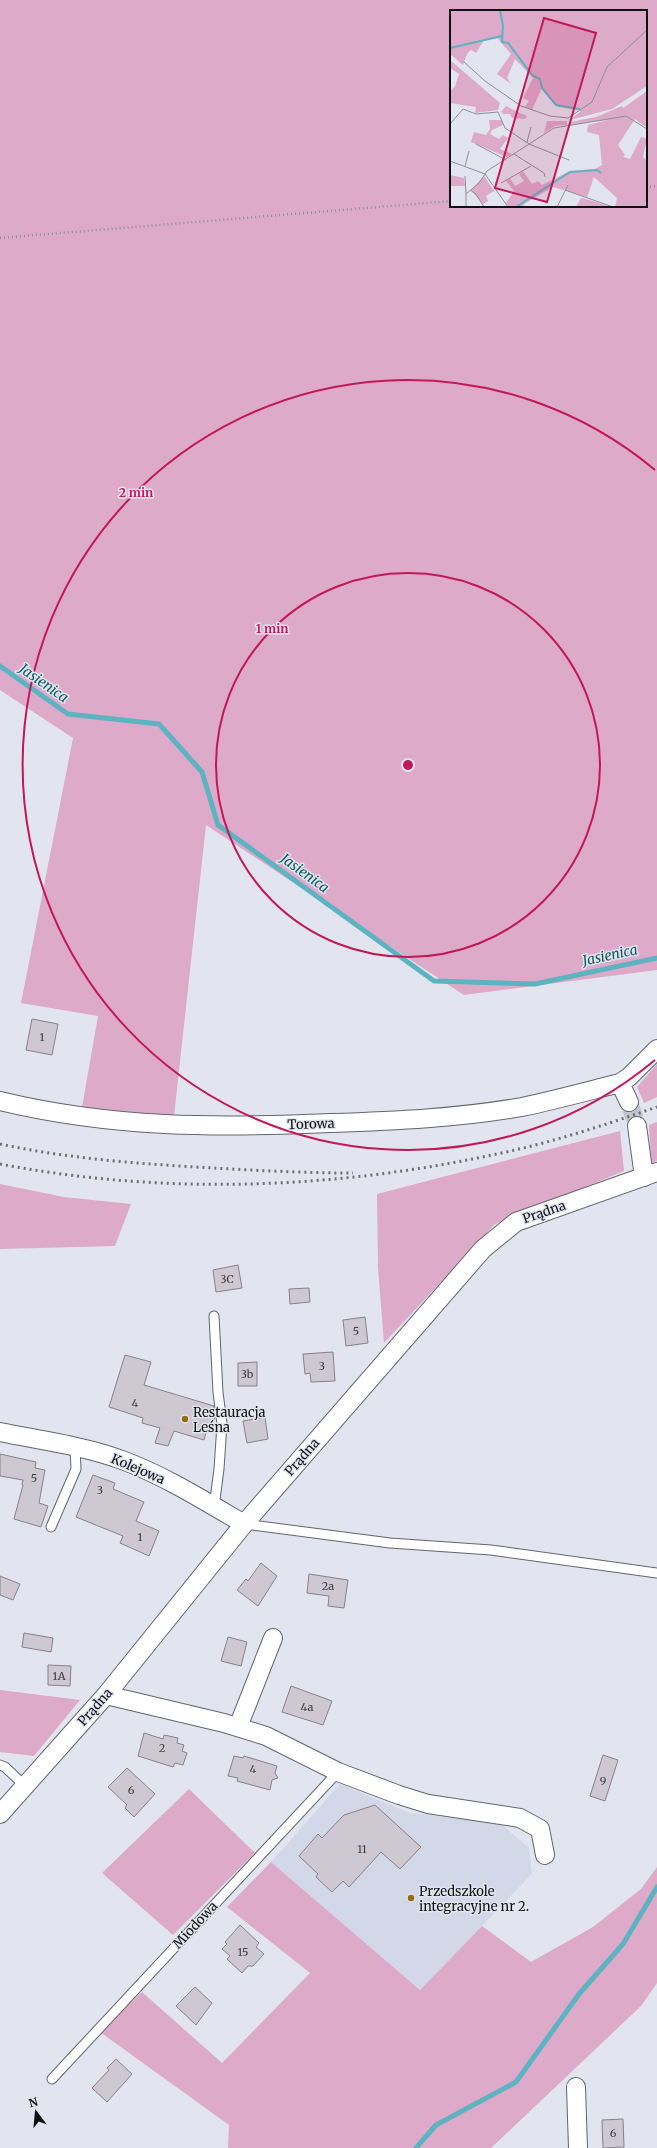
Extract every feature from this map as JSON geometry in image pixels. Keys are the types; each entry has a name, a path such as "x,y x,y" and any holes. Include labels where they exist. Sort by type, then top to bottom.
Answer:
{"street":[{"path":"629,1102 620,1083 629,1077 657,1049"},
{"name":"Torowa","path":"0,1101 67,1116 118,1122 184,1126 300,1124 404,1120 523,1107 620,1083"},
{"path":"637,1126 650,1175"},
{"name":"Prądna","path":"0,1814 106,1695 244,1524 483,1249 516,1222 650,1175"},
{"name":"Kolejowa","path":"0,1432 122,1460 165,1480 244,1524"},
{"path":"238,1727 272,1638"},
{"path":"106,1695 238,1727 266,1736 338,1772 428,1804 520,1818 540,1829 545,1855"},
{"path":"576,2087 578,2148"}],"lane":[{"path":"214,1316 222,1424 219,1469 214,1507"},
{"path":"51,1527 76,1469 75,1448"},
{"path":"244,1524 390,1543 491,1550 657,1573"},
{"path":"0,1765 5,1767 25,1786"},
{"name":"Miodowa","path":"52,2079 338,1772"}],"path":[{"path":"647,187 657,186"},
{"path":"0,238 450,201"}],"shaded area":[{"path":"0,0 657,0 657,970 464,995 206,825 174,1116 82,1107 98,1016 21,1003 73,738 0,690"},
{"path":"657,1064 657,1097 644,1103 637,1087"},
{"path":"657,1122 657,1161 651,1163 649,1125"},
{"path":"620,1131 624,1171 495,1224 384,1343 378,1268 377,1194"},
{"path":"0,1184 64,1197 131,1204 115,1246 0,1249"},
{"path":"0,1690 80,1700 34,1756 0,1752"},
{"name":"Przedszkole integracyjne nr 2.","path":"340,1784 410,1813 500,1823 529,1848 532,1874 420,1990 271,1862"},
{"path":"189,1789 255,1853 173,1935 102,1873"},
{"path":"271,1862 420,1990 482,1926 531,1962 593,1927 641,1889 657,1867 657,1983 641,2006 491,2148 228,2148 229,2125 100,2032 142,1992 222,2063 310,1973 227,1907"}],"building":[{"path":"32,1019 58,1024 52,1055 26,1050"},
{"path":"238,1265 242,1288 216,1292 213,1270"},
{"path":"309,1288 310,1302 290,1304 289,1289"},
{"path":"365,1317 368,1343 346,1346 343,1320"},
{"path":"333,1352 335,1381 311,1382 310,1373 305,1374 303,1354"},
{"path":"125,1355 151,1362 144,1385 214,1406 211,1415 215,1417 211,1431 207,1429 204,1440 174,1431 168,1446 155,1443 160,1428 142,1423 143,1418 109,1407"},
{"path":"257,1362 257,1386 238,1386 238,1363"},
{"path":"265,1417 268,1439 247,1443 243,1421"},
{"path":"0,1454 36,1462 35,1468 45,1470 39,1503 48,1506 41,1527 14,1519 23,1480 0,1476"},
{"path":"93,1475 115,1483 113,1489 144,1502 136,1521 159,1531 149,1556 120,1543 123,1536 76,1517"},
{"path":"261,1563 277,1576 258,1606 237,1590 246,1579 248,1581"},
{"path":"309,1574 348,1580 344,1608 328,1606 329,1596 307,1593"},
{"path":"0,1576 20,1584 13,1600 0,1595"},
{"path":"24,1633 53,1638 51,1652 22,1647"},
{"path":"228,1637 247,1642 241,1666 221,1661"},
{"path":"48,1665 71,1666 70,1686 48,1685"},
{"path":"291,1686 332,1701 323,1725 282,1712"},
{"path":"144,1733 163,1739 164,1735 178,1738 177,1743 184,1745 182,1751 187,1753 183,1765 175,1763 173,1767 138,1756"},
{"path":"603,1755 618,1760 605,1801 590,1796"},
{"path":"234,1756 243,1758 244,1756 277,1766 275,1773 278,1778 272,1780 270,1790 237,1781 238,1778 228,1776"},
{"path":"127,1768 155,1794 134,1817 125,1808 127,1805 108,1787"},
{"path":"375,1805 421,1847 400,1869 381,1852 349,1887 343,1881 332,1892 316,1877 318,1874 299,1856 318,1834 322,1838 344,1815"},
{"path":"240,1925 259,1943 256,1947 264,1954 253,1966 248,1966 242,1973 227,1959 230,1956 222,1949 227,1944 225,1942"},
{"path":"195,1987 212,2003 196,2025 176,2006"},
{"path":"116,2059 132,2074 107,2102 92,2088 109,2070 107,2068"},
{"path":"623,2119 624,2147 603,2148 602,2120"}],"waterway":[{"name":"Jasienica","path":"0,666 68,714 159,724 202,772 218,825 434,981 535,984 657,958"},
{"path":"416,2148 436,2125 516,2082 579,1994 623,1944 657,1887"}],"tunnel":[{"path":"629,1102 637,1126"}],"railway":[{"path":"0,1164 63,1174 126,1181 190,1184 253,1184 317,1180 380,1174 443,1164 525,1148 601,1126 657,1107"},
{"path":"0,1144 49,1153 147,1164 274,1171 353,1173"}],"place":[{"name":"Restauracja Leśna","path":"185,1419"},
{"name":"Przedszkole integracyjne nr 2.","path":"411,1898"}]}
